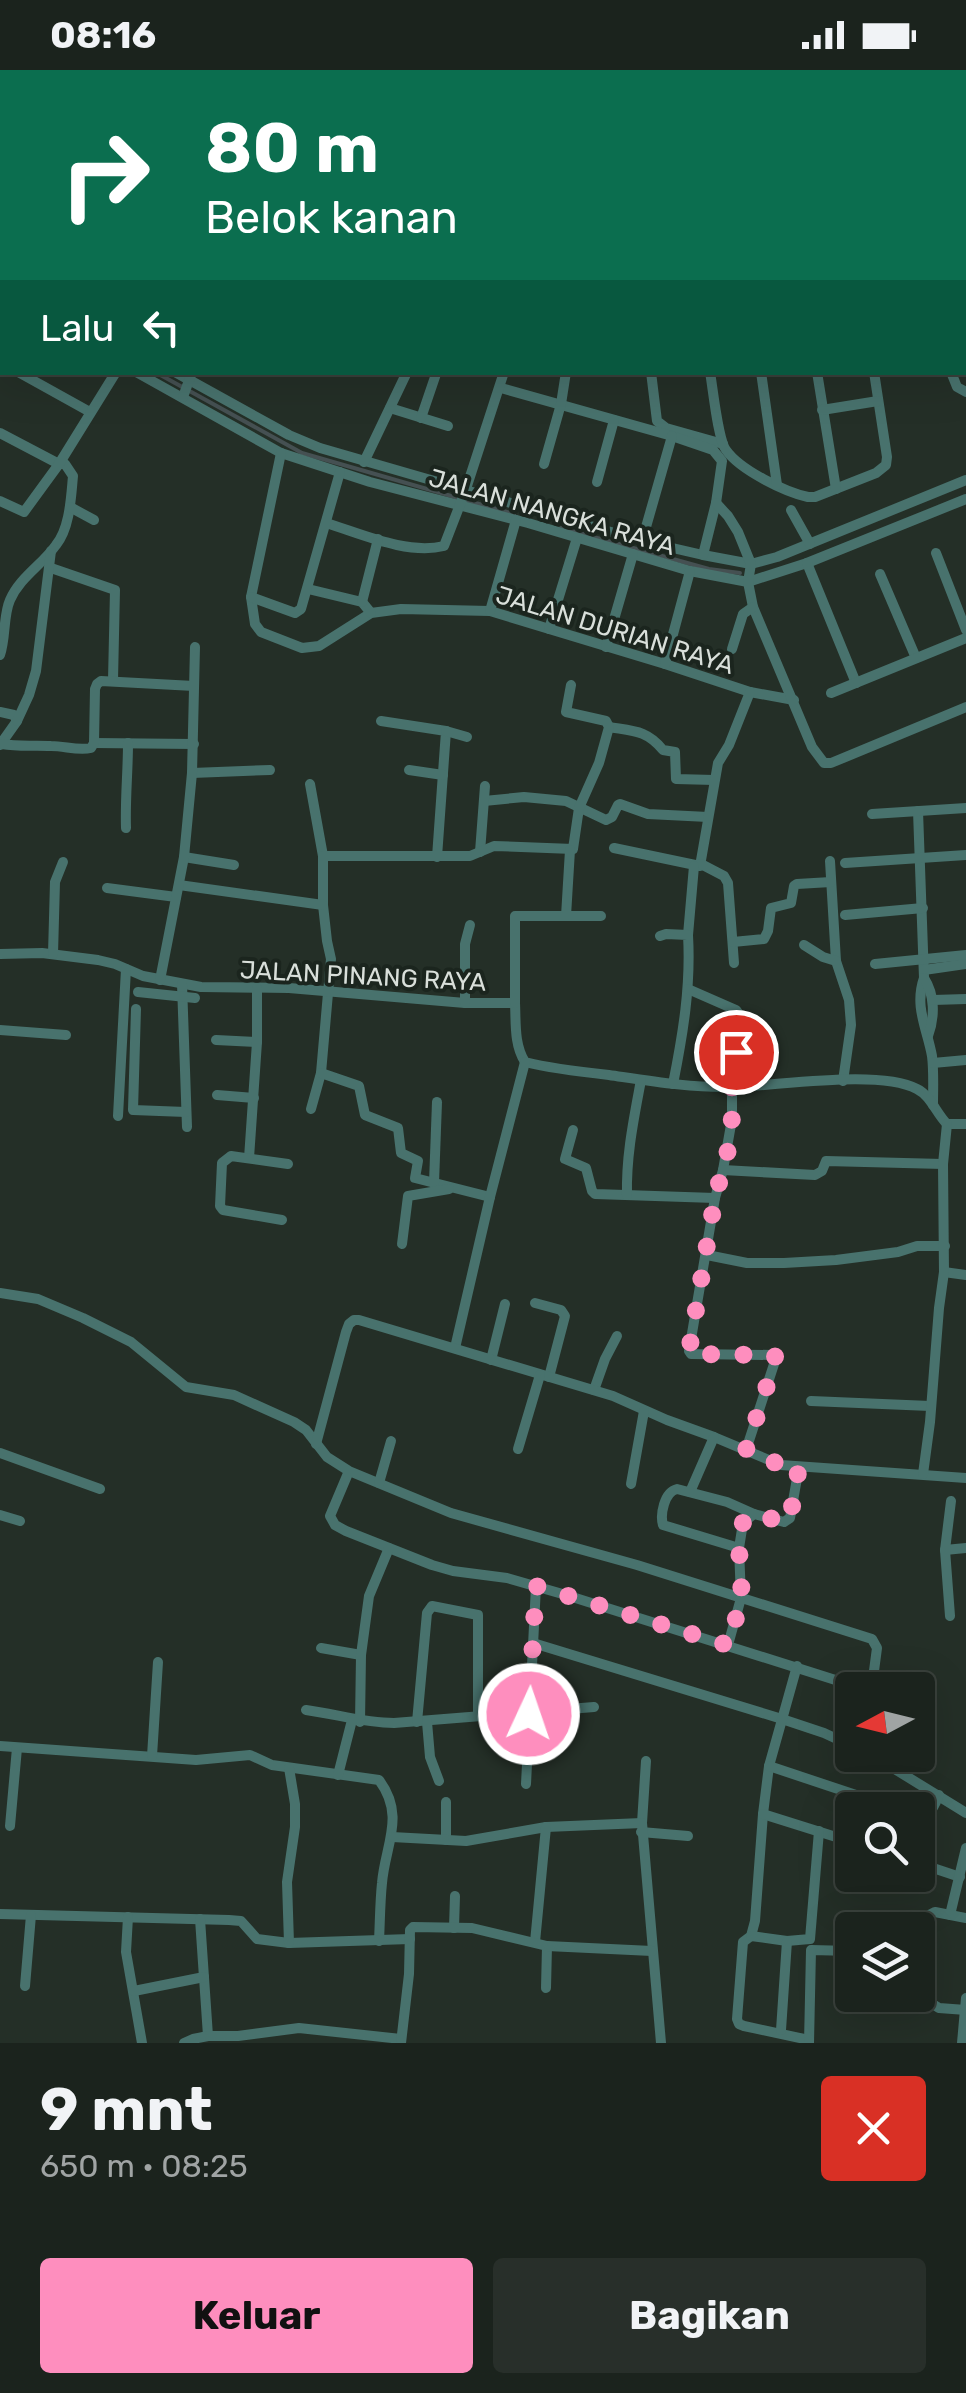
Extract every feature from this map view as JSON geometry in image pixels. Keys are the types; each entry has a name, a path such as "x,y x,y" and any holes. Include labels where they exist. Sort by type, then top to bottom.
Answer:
{"street":[{"path":"23,375 90,412"},
{"path":"0,501 23,513 59,464 114,375"},
{"name":"JALAN NANGKA RAYA","path":"142,375 282,452 340,472 690,571 748,582 807,563 966,499"},
{"path":"364,462 406,375"},
{"path":"421,418 436,375"},
{"path":"326,523 409,546 440,547 447,542 503,375"},
{"path":"544,464 566,375"},
{"path":"651,375 657,420 666,428 722,444 740,463 776,485 808,498 876,473 887,462 874,375"},
{"path":"710,375 722,444"},
{"path":"761,375 776,485"},
{"path":"817,375 836,489"},
{"path":"183,397 191,377 289,435 364,462 703,555 751,564 966,480"},
{"path":"501,388 714,450 722,461 703,555"},
{"path":"822,410 878,401"},
{"path":"390,408 448,426"},
{"path":"597,482 614,420"},
{"path":"0,432 64,464 73,476 70,507 60,542 23,578 9,602 0,654"},
{"path":"643,538 672,436"},
{"path":"282,452 250,597 295,613 301,609 308,589 340,472"},
{"path":"716,503 738,532 751,564 748,582 754,607 812,747 824,763 966,708"},
{"path":"70,507 94,520"},
{"path":"792,510 810,544"},
{"path":"490,611 516,520"},
{"path":"549,629 577,538"},
{"path":"362,602 378,539"},
{"path":"51,551 36,670 17,720 1,744 22,748 91,748 94,689 101,681 194,686"},
{"path":"936,553 966,630"},
{"path":"606,646 633,554"},
{"path":"807,563 856,682"},
{"path":"51,568 115,590 113,680"},
{"path":"665,664 690,571"},
{"path":"880,574 916,658"},
{"path":"308,589 362,602 371,613"},
{"name":"JALAN DURIAN RAYA","path":"250,597 255,624 261,632 302,648 318,646 371,613 401,609 490,611 750,692 794,700"},
{"path":"732,649 744,614 754,607"},
{"path":"831,693 966,638"},
{"path":"160,980 184,858 194,744 195,646"},
{"path":"566,916 570,850 574,847 579,808 599,763 609,727 606,721 566,712 571,686"},
{"path":"673,1084 685,1025 688,935 714,780 750,692"},
{"path":"0,712 14,715 17,720"},
{"path":"381,721 466,737"},
{"path":"609,727 644,733 662,750 675,752 676,779 714,780"},
{"path":"437,857 446,731"},
{"path":"126,828 128,742"},
{"path":"94,743 194,744"},
{"path":"192,772 270,770"},
{"path":"409,770 443,775"},
{"path":"310,784 323,856 326,941 332,960 321,1074 312,1109"},
{"path":"480,852 485,786"},
{"path":"484,802 547,798 566,801 606,820 618,804 648,814 708,817"},
{"path":"872,814 966,808"},
{"path":"918,810 924,969 920,1011 933,1063 933,1105"},
{"path":"323,856 470,856 494,846 570,850"},
{"path":"614,848 698,865 724,876 728,884 734,963"},
{"path":"845,863 966,855"},
{"path":"184,858 234,865"},
{"path":"830,861 836,960 848,1000 850,1026 843,1081"},
{"path":"52,954 55,882 63,862"},
{"path":"733,942 764,939 771,908 791,903 794,886 831,882"},
{"path":"108,888 323,906"},
{"path":"844,916 923,908"},
{"path":"514,1004 514,916 601,916"},
{"path":"465,1003 465,944 470,925"},
{"path":"660,936 688,935"},
{"path":"804,945 836,960"},
{"name":"JALAN PINANG RAYA","path":"0,954 52,954 116,964 182,984 514,1004 517,1041 525,1062"},
{"path":"924,969 966,955"},
{"path":"875,964 924,969 966,964"},
{"path":"924,969 933,1000 928,1036"},
{"path":"118,1116 126,970"},
{"path":"182,984 187,1127"},
{"path":"248,1158 257,988"},
{"path":"688,989 740,1014 732,1118 690,1353 776,1358 746,1450"},
{"path":"138,992 195,998"},
{"path":"933,1000 966,1000"},
{"path":"136,1010 132,1110 186,1112"},
{"path":"0,1030 66,1035"},
{"path":"216,1040 257,1042"},
{"path":"933,1063 966,1060"},
{"path":"454,1348 525,1062 673,1084 732,1087 843,1081 898,1083 918,1089 946,1124 942,1164 946,1246 923,1474"},
{"path":"321,1074 359,1086 365,1114 398,1128 401,1153 418,1161 415,1178 490,1198"},
{"path":"627,1195 626,1167 641,1080"},
{"path":"217,1095 254,1098"},
{"path":"434,1183 437,1102"},
{"path":"946,1124 966,1124"},
{"path":"573,1130 565,1160 586,1168 595,1194 715,1198"},
{"path":"282,1220 222,1210 222,1163 231,1156 288,1164"},
{"path":"723,1170 815,1175 822,1171 826,1161 942,1164"},
{"path":"402,1244 408,1196 455,1188"},
{"path":"707,1255 747,1263 798,1262 898,1252 917,1246 946,1246"},
{"path":"944,1272 966,1275"},
{"path":"0,1294 38,1299 84,1318 131,1342 186,1387 216,1390 294,1422 306,1430 327,1457 349,1471 451,1512 872,1639 877,1648 872,1686 867,1690 536,1586 453,1571 389,1548 335,1525 330,1518 349,1471"},
{"path":"518,1449 565,1316 561,1310 535,1303"},
{"path":"491,1360 505,1304"},
{"path":"316,1444 346,1332 354,1320 594,1390 781,1465 966,1478"},
{"path":"594,1390 604,1358 617,1336"},
{"path":"811,1401 930,1406"},
{"path":"631,1484 644,1411"},
{"path":"690,1492 714,1437"},
{"path":"378,1483 391,1441"},
{"path":"0,1453 100,1489"},
{"path":"739,1548 662,1525 670,1490 727,1502 784,1522 790,1518 799,1467"},
{"path":"950,1616 945,1550 951,1501"},
{"path":"728,1645 742,1598 739,1548 743,1522 754,1514"},
{"path":"0,1515 20,1521"},
{"path":"338,1775 356,1721 370,1596 389,1548"},
{"path":"945,1550 966,1548"},
{"path":"526,1784 536,1586"},
{"path":"439,1781 422,1722 427,1612 432,1606 478,1615 478,1716"},
{"path":"533,1643 835,1738"},
{"path":"321,1648 361,1655"},
{"path":"152,1756 158,1662"},
{"path":"798,1666 769,1766 756,1921 742,1948 738,2022 809,2041 810,1950 835,1951"},
{"path":"306,1710 356,1721 422,1722 594,1708"},
{"path":"0,1746 196,1760 250,1755 272,1765 379,1780 390,1800 393,1816 392,1836 384,1860 380,1940"},
{"path":"10,1826 17,1748"},
{"path":"646,1762 642,1827 661,2043"},
{"path":"769,1766 846,1792"},
{"path":"289,1768 295,1804 288,1882 289,1943"},
{"path":"900,1772 966,1812"},
{"path":"935,1804 939,1796"},
{"path":"446,1802 446,1840"},
{"path":"762,1814 835,1836"},
{"path":"392,1836 483,1839 546,1827 642,1827 688,1836"},
{"path":"546,1827 541,1944 546,1988"},
{"path":"751,1936 787,1941 812,1937 819,1831"},
{"path":"950,1915 966,1848"},
{"path":"935,1869 960,1877"},
{"path":"454,1928 455,1896"},
{"path":"935,1912 966,1918"},
{"path":"0,1914 241,1921 258,1939 289,1943 380,1940 472,1928 541,1944 652,1951"},
{"path":"25,1986 31,1916"},
{"path":"128,1917 126,1952 142,2043"},
{"path":"200,1919 208,2036"},
{"path":"184,2043 208,2036 299,2028 401,2041 411,1933"},
{"path":"781,2030 787,1941"},
{"path":"134,1991 204,1978"},
{"path":"935,2006 965,2006 962,2043"}],"waterway":[{"path":"160,375 302,453 514,514"},
{"path":"561,528 709,569 740,573"}],"route":[{"path":"529,1714 536,1586 728,1645 742,1598 739,1548 743,1522 754,1514 784,1522 790,1518 799,1467 765,1460 746,1450 776,1358 689,1351 715,1198 728,1150 736,1052"}]}
